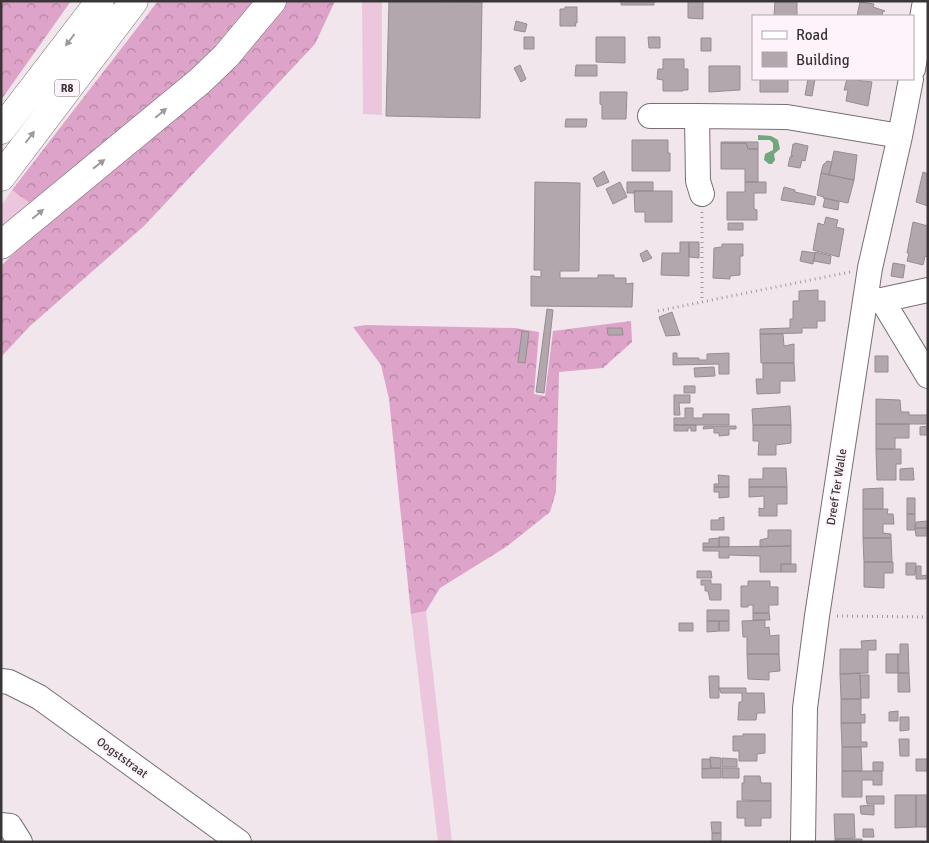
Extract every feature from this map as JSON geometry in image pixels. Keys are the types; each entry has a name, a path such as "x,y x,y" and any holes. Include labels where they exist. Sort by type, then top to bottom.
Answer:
{"highway":[{"name":"R8","path":"1,130 100,1"},
{"name":"R8","path":"1,177 134,1"},
{"path":"1,245 200,80 226,56 272,1"}],"street":[{"path":"914,63 925,1"},
{"name":"Dreef Ter Walle","path":"804,842 805,708 817,616 874,300 870,268 911,80"},
{"path":"650,116 787,117 900,136"},
{"path":"697,116 698,181 702,194"},
{"path":"928,290 874,300 928,376"},
{"name":"Oogststraat","path":"1,681 9,682 38,697 240,842"},
{"path":"1,825 10,826 20,842"}],"path":[{"path":"702,194 702,302"},
{"path":"658,311 870,268"},
{"path":"817,616 928,617"}],"shaded area":[{"path":"362,1 382,1 382,115 363,114"},
{"path":"758,135 771,136 778,140 780,149 774,154 775,160 772,164 764,160 765,154 773,150 773,143 770,140 758,140"},
{"path":"12,190 31,204 1,235 1,206"},
{"path":"426,611 452,842 438,842 411,614"}],"green space":[{"path":"1,1 71,1 1,100"},
{"path":"158,1 259,1 201,64 31,204 12,190"},
{"path":"286,1 335,1 315,44 144,226 30,326 1,357 1,266 36,231 257,39"},
{"path":"631,321 632,342 603,368 559,372 556,492 550,512 506,547 440,588 426,611 411,614 389,399 381,365 353,327 366,325 515,328 539,332 534,394 545,396 553,331"}],"building":[{"path":"389,1 482,2 480,118 386,116"},
{"path":"621,1 654,1 654,5 621,5"},
{"path":"688,1 703,1 703,19 688,18"},
{"path":"775,1 797,1 797,15 774,15"},
{"path":"860,2 874,4 873,7 885,11 883,11 882,15 857,15"},
{"path":"565,7 577,7 576,26 560,26 560,9 565,9"},
{"path":"516,21 527,24 525,32 514,30"},
{"path":"524,37 534,37 534,49 524,49"},
{"path":"596,37 625,37 625,63 596,62"},
{"path":"648,37 660,37 660,48 649,48"},
{"path":"701,38 711,38 711,51 701,51"},
{"path":"663,59 684,59 684,69 688,69 688,90 663,91 663,80 657,79 658,69 663,69"},
{"path":"520,65 526,79 521,82 514,68"},
{"path":"576,65 597,65 597,76 575,76"},
{"path":"709,66 740,66 740,90 709,92"},
{"path":"760,80 788,80 788,92 760,92"},
{"path":"808,80 815,80 812,96 805,95"},
{"path":"847,80 872,82 868,106 846,101 848,90 844,90"},
{"path":"600,92 627,92 626,119 602,119"},
{"path":"566,119 587,119 586,127 565,127"},
{"path":"632,140 668,140 670,171 632,171"},
{"path":"721,142 758,142 758,149 748,149 746,143"},
{"path":"721,143 746,143 748,149 758,149 758,182 745,182 745,169 721,169"},
{"path":"793,144 808,146 805,161 802,160 800,168 788,166 790,157 793,156 791,156"},
{"path":"834,151 857,155 854,180 829,175"},
{"path":"827,161 832,162 829,175 821,173 823,165"},
{"path":"604,171 609,182 597,187 593,178"},
{"path":"923,172 928,174 928,206 916,202"},
{"path":"821,173 854,180 848,203 817,195"},
{"path":"535,182 580,183 579,271 560,271 560,278 598,278 598,275 614,275 614,278 626,278 626,284 633,283 632,307 531,306 531,276 541,277 541,270 534,270"},
{"path":"620,182 627,197 613,204 606,189"},
{"path":"627,182 653,182 653,191 627,193"},
{"path":"745,182 766,182 766,193 754,193 754,209 757,210 757,220 727,220 727,192 745,192"},
{"path":"784,187 816,197 814,205 781,200"},
{"path":"634,191 672,191 672,222 645,222 645,212 635,212"},
{"path":"825,198 839,202 838,210 823,207"},
{"path":"826,217 838,220 836,227 844,229 839,257 813,250 818,223 824,225"},
{"path":"913,222 928,226 928,257 925,256 923,265 907,261"},
{"path":"728,223 743,223 743,230 728,230"},
{"path":"680,242 689,242 689,276 661,275 662,253 680,253"},
{"path":"689,242 699,242 699,258 689,257"},
{"path":"722,244 743,244 743,256 740,256 740,275 730,276 730,279 713,278 714,248 722,247"},
{"path":"647,250 652,258 643,262 640,254"},
{"path":"802,251 815,253 813,264 800,261"},
{"path":"815,252 831,256 830,264 814,261"},
{"path":"893,263 905,265 903,278 891,276"},
{"path":"818,290 818,301 825,301 825,321 817,321 817,328 802,328 802,333 760,334 760,329 790,328 790,319 793,319 793,301 799,301 799,291"},
{"path":"547,309 553,310 544,393 536,392"},
{"path":"672,312 680,335 666,336 659,317"},
{"path":"607,328 622,328 623,335 608,335"},
{"path":"522,331 529,332 525,363 518,362"},
{"path":"760,334 783,334 784,346 794,344 794,363 761,363"},
{"path":"673,353 677,353 677,358 707,360 707,354 729,353 729,374 719,374 719,364 673,365"},
{"path":"875,356 888,356 888,372 875,372"},
{"path":"763,363 794,363 795,381 780,381 780,393 757,394 756,379 763,379"},
{"path":"714,367 715,376 695,377 694,368"},
{"path":"684,386 695,386 695,393 684,393"},
{"path":"674,395 690,395 690,403 679,403 680,415 674,415"},
{"path":"876,399 900,400 901,412 909,412 909,415 928,415 928,424 876,424"},
{"path":"790,406 791,425 753,425 752,409"},
{"path":"685,408 693,408 693,418 703,418 703,414 729,414 729,425 674,425 674,418 685,418"},
{"path":"876,424 909,424 909,438 895,438 895,449 876,449"},
{"path":"674,425 696,425 696,431 691,431 691,428 688,428 688,431 674,431"},
{"path":"753,425 791,425 791,443 776,445 776,455 758,455 759,441 753,441"},
{"path":"704,426 736,426 736,429 729,429 729,435 719,436 719,433 714,433 714,428 703,429"},
{"path":"928,426 928,435 920,435 920,427"},
{"path":"876,449 901,449 901,464 896,464 896,480 877,480"},
{"path":"763,468 786,468 787,487 749,487 749,479 763,479"},
{"path":"913,468 914,480 900,480 900,469"},
{"path":"718,475 729,476 729,487 714,487 714,484 719,484"},
{"path":"714,487 729,487 729,497 719,498 719,492 714,492"},
{"path":"749,487 787,487 787,504 777,504 777,516 759,516 759,508 764,509 764,496 749,497"},
{"path":"883,488 883,509 863,509 863,489"},
{"path":"907,498 915,498 915,514 907,514"},
{"path":"863,509 888,509 887,514 893,514 894,524 883,524 883,533 891,534 891,538 863,538"},
{"path":"907,514 915,514 915,530 907,530"},
{"path":"724,517 724,530 711,530 711,520 719,520 719,518"},
{"path":"928,521 928,528 915,528 916,522"},
{"path":"915,528 928,528 928,536 916,536"},
{"path":"768,530 791,530 791,546 760,547 760,540 768,538"},
{"path":"719,537 729,537 729,547 719,547"},
{"path":"719,538 719,547 703,547 703,543 709,543 709,539"},
{"path":"863,538 891,538 892,562 864,562"},
{"path":"791,546 791,564 781,564 781,572 760,572 760,556 729,555 729,558 719,558 719,551 703,551 703,547"},
{"path":"864,562 893,562 893,573 884,573 884,588 864,587"},
{"path":"906,563 916,563 915,575 906,575"},
{"path":"781,564 796,564 796,572 781,572"},
{"path":"916,566 921,566 921,576 926,575 926,579 916,579"},
{"path":"697,571 711,571 712,578 697,578"},
{"path":"701,580 711,580 711,584 721,584 721,600 710,600 708,591 705,591 705,585 701,585"},
{"path":"748,581 770,581 770,587 778,587 778,605 769,605 769,613 753,613 753,605 741,607 741,586 748,586"},
{"path":"707,610 729,610 729,621 707,621"},
{"path":"753,613 769,613 770,620 753,620"},
{"path":"765,620 765,628 769,627 770,636 779,635 779,654 747,654 747,637 743,637 742,621"},
{"path":"707,621 719,621 719,631 707,632"},
{"path":"719,621 729,621 729,631 719,631"},
{"path":"679,623 693,623 693,631 679,631"},
{"path":"876,640 876,650 868,650 868,673 840,674 840,649 862,649 861,641"},
{"path":"900,644 908,644 909,673 898,673"},
{"path":"747,654 779,654 780,671 769,672 769,680 748,679"},
{"path":"886,654 898,654 898,673 886,673"},
{"path":"860,673 861,699 841,699 840,674"},
{"path":"898,673 909,673 910,692 898,692"},
{"path":"860,675 869,675 869,698 861,698"},
{"path":"709,676 719,676 719,698 710,698"},
{"path":"719,688 746,688 746,693 764,693 765,713 757,713 756,720 738,720 739,702 742,702 742,693 721,693"},
{"path":"841,699 861,699 861,715 865,714 865,723 841,723"},
{"path":"898,711 898,721 889,721 889,712"},
{"path":"900,717 909,717 909,730 900,731"},
{"path":"841,723 861,723 861,742 867,742 867,747 842,747"},
{"path":"743,734 765,734 765,753 757,754 757,761 739,761 739,751 733,751 733,736 743,736"},
{"path":"899,739 909,739 909,756 900,756"},
{"path":"842,747 861,747 862,771 842,771"},
{"path":"710,757 721,758 721,768 711,768"},
{"path":"722,758 737,759 737,767 722,767"},
{"path":"702,759 710,759 711,768 702,769"},
{"path":"916,759 928,759 928,771 916,771"},
{"path":"873,762 883,762 883,771 873,771"},
{"path":"721,768 721,778 702,778 702,769"},
{"path":"722,768 739,768 739,778 722,778"},
{"path":"842,771 882,771 882,785 873,785 873,780 862,780 862,797 842,797"},
{"path":"744,776 760,776 761,783 771,783 771,801 742,800"},
{"path":"895,795 916,795 916,827 895,828"},
{"path":"916,795 928,795 928,827 916,827"},
{"path":"866,796 884,796 884,804 867,804"},
{"path":"737,801 771,801 771,818 761,818 761,826 745,826 745,818 737,818"},
{"path":"874,805 874,815 861,814 860,806"},
{"path":"834,814 854,814 855,838 835,839"},
{"path":"711,822 721,822 721,833 712,833"},
{"path":"863,829 873,829 874,837 863,837"},
{"path":"712,833 721,833 721,842 712,842"},
{"path":"835,839 862,839 862,842 835,842"}]}
